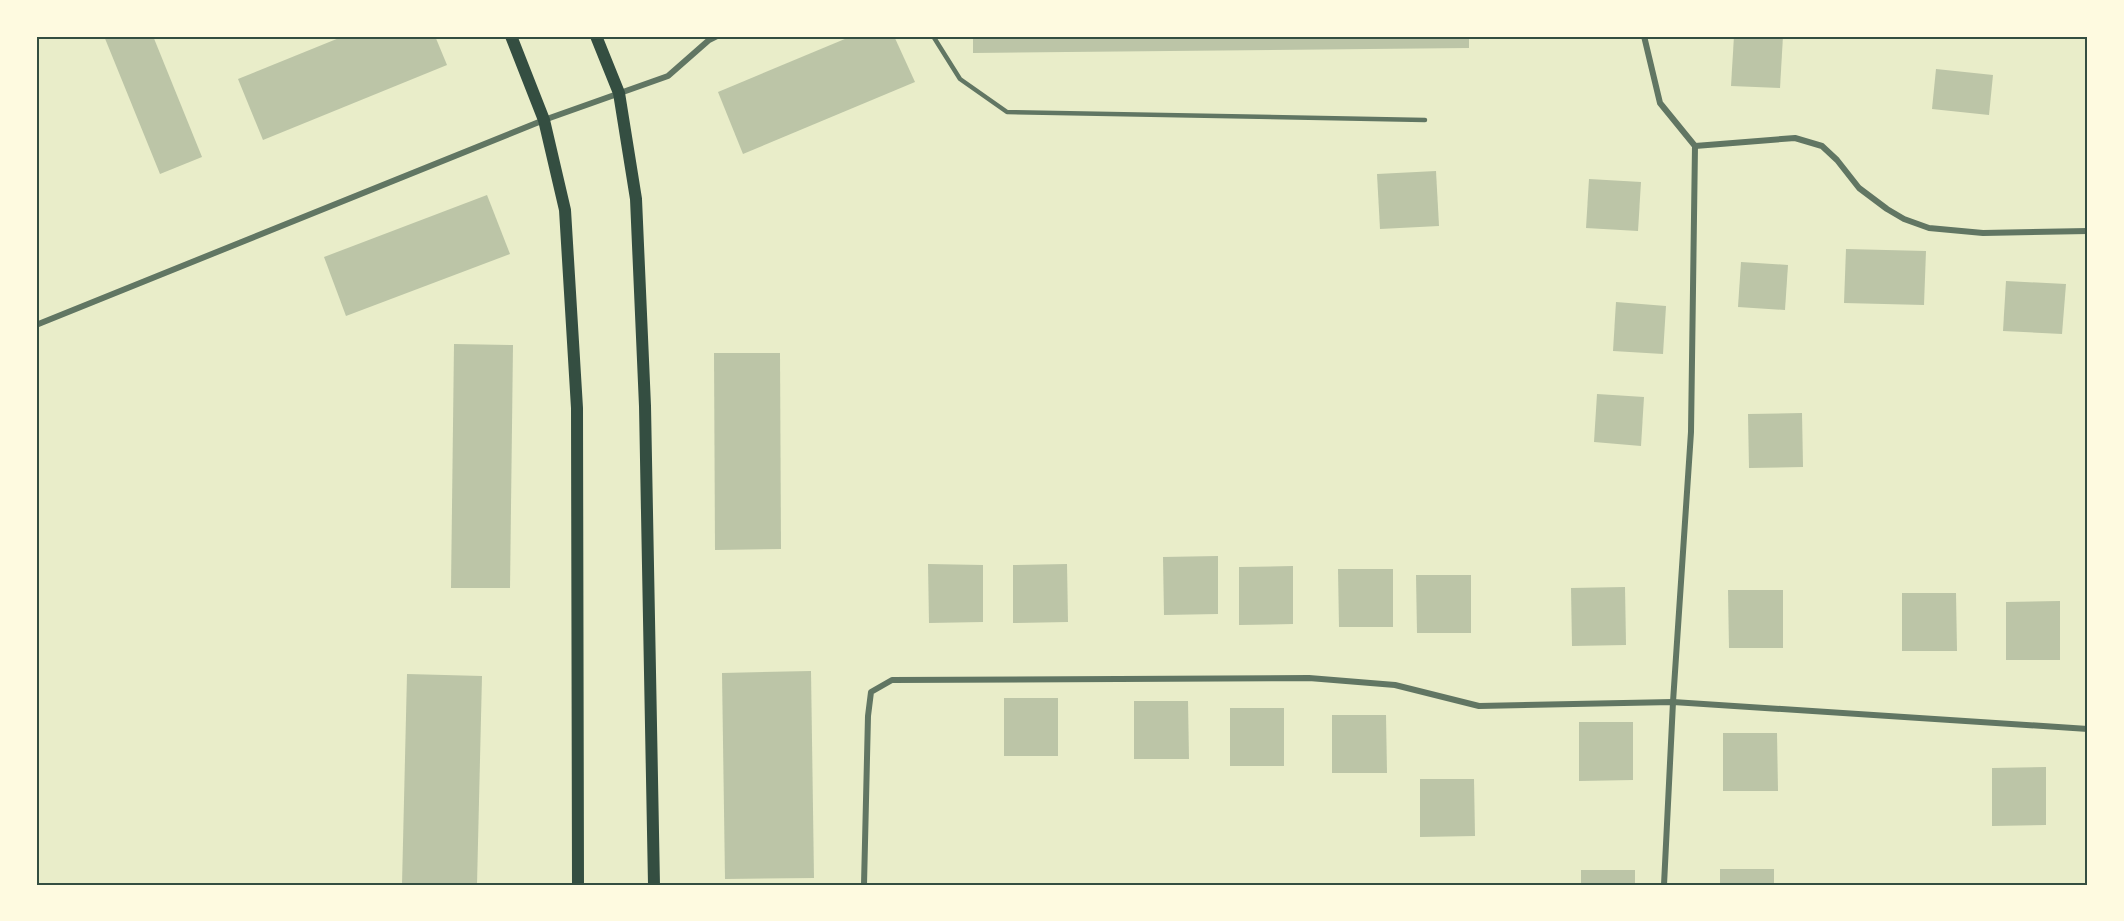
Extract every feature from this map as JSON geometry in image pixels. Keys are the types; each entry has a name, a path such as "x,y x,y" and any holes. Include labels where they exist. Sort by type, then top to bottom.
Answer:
{"main road":[{"path":"511,36 544,120 565,210 577,408 578,885"},
{"path":"596,36 619,93 636,199 645,406 654,885"}],"street":[{"path":"36,325 544,120 668,76 709,40 717,36"},
{"path":"1644,36 1660,103 1695,146 1691,432 1673,702 1664,885"},
{"path":"1695,146 1795,138 1822,146 1837,160 1859,188 1904,219 1929,228 1983,233 2088,231"},
{"path":"864,885 868,716 871,692 892,680 1309,678 1395,685 1479,706 1673,702 2088,729"}],"lane":[{"path":"933,36 960,78 1007,112 1425,120"}],"building":[{"path":"104,36 153,36 202,157 160,174"},
{"path":"344,36 435,36 447,65 263,140 238,79"},
{"path":"852,36 894,36 915,82 743,154 718,92"},
{"path":"973,36 1469,36 1469,48 973,53"},
{"path":"1734,36 1783,36 1780,88 1731,86"},
{"path":"1936,69 1993,75 1989,115 1932,109"},
{"path":"1436,171 1439,226 1380,229 1377,174"},
{"path":"1589,179 1641,182 1638,231 1586,228"},
{"path":"487,195 510,254 346,316 324,257"},
{"path":"1846,249 1926,251 1924,305 1844,303"},
{"path":"1741,262 1788,265 1785,310 1738,307"},
{"path":"2006,281 2066,284 2062,334 2003,331"},
{"path":"1616,302 1666,306 1663,354 1613,351"},
{"path":"454,344 513,345 510,588 451,588"},
{"path":"714,353 780,353 781,549 715,550"},
{"path":"1597,394 1644,397 1641,446 1594,442"},
{"path":"1802,413 1803,467 1749,468 1748,414"},
{"path":"1218,556 1218,614 1164,615 1163,557"},
{"path":"928,564 983,565 983,622 929,623"},
{"path":"1067,564 1068,622 1013,623 1013,565"},
{"path":"1293,566 1293,624 1239,625 1239,567"},
{"path":"1338,569 1393,569 1393,627 1339,627"},
{"path":"1416,575 1471,575 1471,633 1417,633"},
{"path":"1625,587 1626,645 1572,646 1571,588"},
{"path":"1728,590 1783,590 1783,648 1729,648"},
{"path":"1902,593 1956,593 1957,651 1902,651"},
{"path":"2060,601 2060,660 2006,660 2006,602"},
{"path":"811,671 814,878 725,879 722,673"},
{"path":"407,674 482,676 477,885 402,885"},
{"path":"1004,698 1058,698 1058,756 1004,756"},
{"path":"1134,701 1188,701 1189,759 1134,759"},
{"path":"1230,708 1284,708 1284,766 1230,766"},
{"path":"1332,715 1386,715 1387,773 1332,773"},
{"path":"1579,722 1633,722 1633,780 1579,781"},
{"path":"1723,733 1777,733 1778,791 1723,791"},
{"path":"2046,767 2046,825 1992,826 1992,768"},
{"path":"1420,779 1474,779 1475,836 1420,837"},
{"path":"1720,869 1774,869 1774,885 1720,885"},
{"path":"1581,870 1635,870 1635,885 1581,885"}]}
